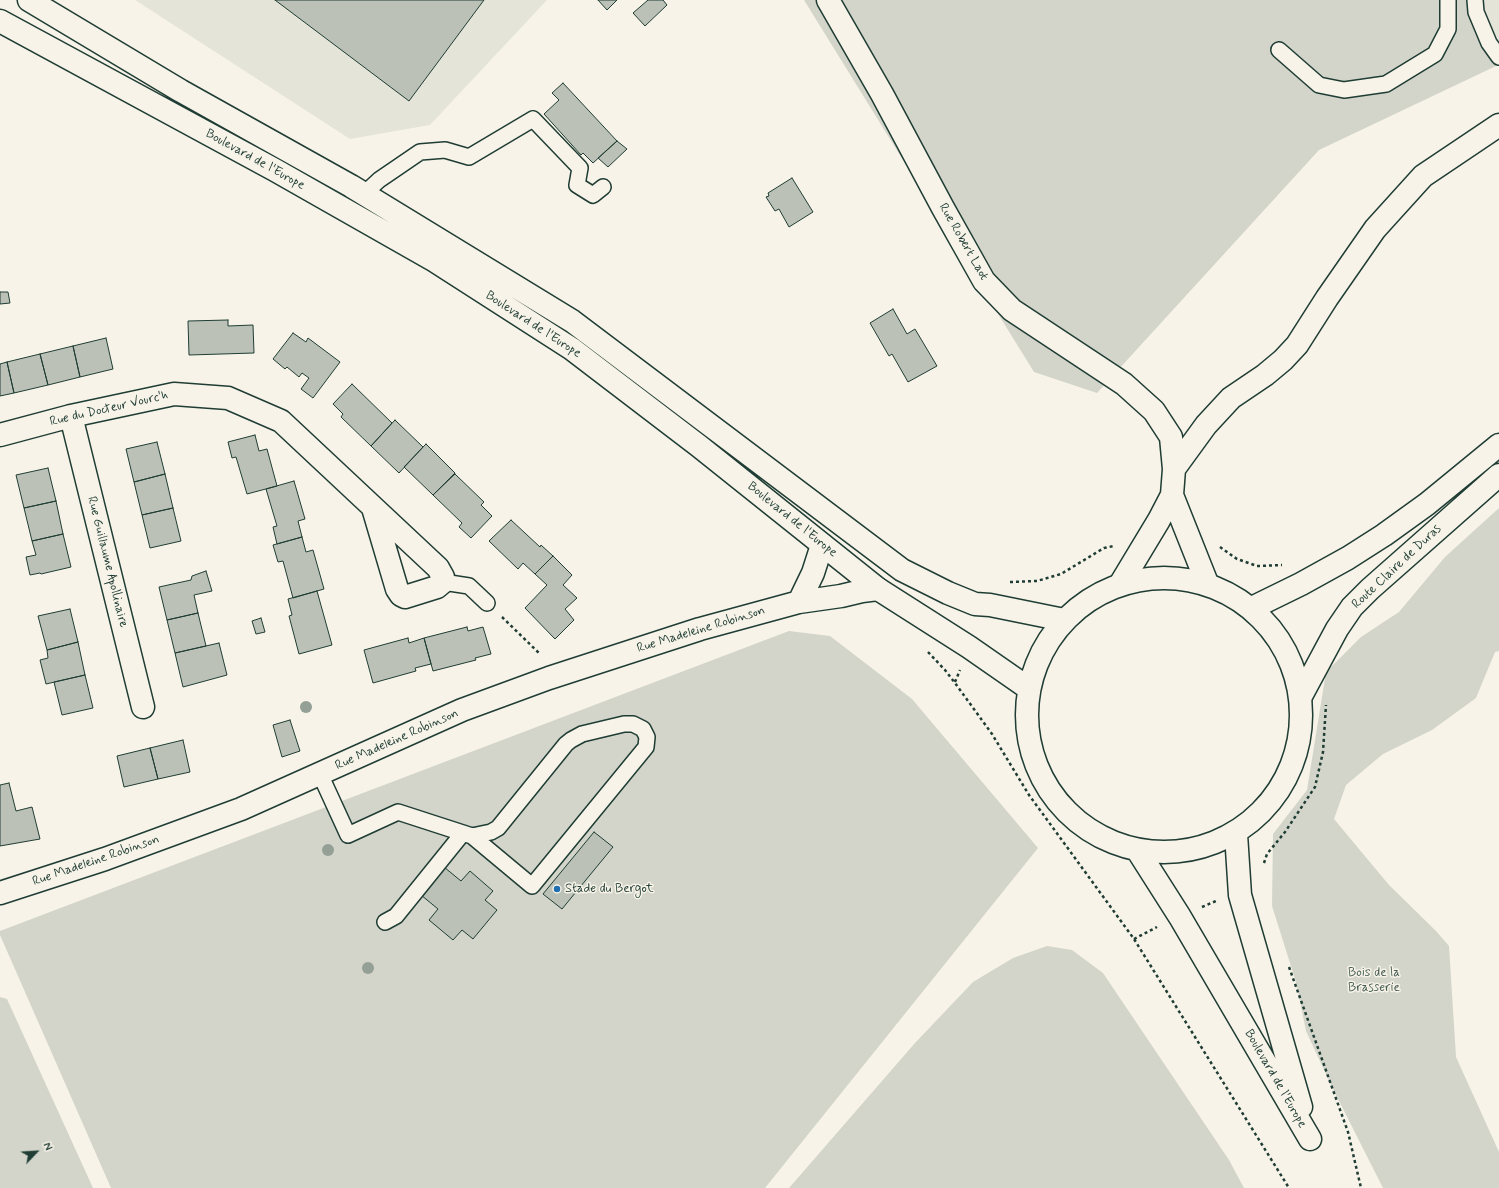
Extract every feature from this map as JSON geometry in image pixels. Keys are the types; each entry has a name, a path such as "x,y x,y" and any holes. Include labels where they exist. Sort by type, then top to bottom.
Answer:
{"main road":[{"name":"Boulevard de l'Europe","path":"29,0 181,91 364,194 572,321 902,570 948,593 975,604 990,605 1064,620"},
{"name":"Rue Robert Laot","path":"828,0 882,94 984,281 1012,310 1124,384 1154,411 1172,437 1174,469 1172,495"},
{"name":"Boulevard de l'Europe","path":"0,21 275,170 441,265 572,349 699,446 878,589 970,647 1028,688"},
{"path":"1174,469 1206,425 1231,398 1265,375 1283,360 1297,345 1326,298 1375,229 1423,176 1499,125"},
{"name":"Rue du Docteur Vourc'h","path":"0,435 71,416 174,394 228,398 281,420 438,568 443,577 443,582 437,587 405,597 401,595 373,508"},
{"name":"Rue Guillaume Apollinaire","path":"71,416 143,707"},
{"name":"Route Claire de Duras","path":"1252,608 1308,581 1384,535 1427,504 1499,445"},
{"name":"Route Claire de Duras","path":"1301,696 1337,629 1352,607 1370,589 1499,475"},
{"path":"1121,583 1159,520 1172,495"},
{"path":"1172,495 1207,583"},
{"path":"799,602 813,573 822,545"},
{"path":"1154,577 1188,579 1207,583 1252,608 1275,633 1292,663 1301,696 1301,736 1289,774 1267,808 1236,834 1205,847 1172,853 1138,851 1098,836 1063,809 1039,773 1027,732 1028,688 1041,651 1064,620 1090,598 1121,583 1154,577"},
{"name":"Rue Madeleine Robinson","path":"0,893 60,874 254,803 462,710 549,678 700,629 799,602 878,589"},
{"name":"Boulevard de l'Europe","path":"1138,851 1180,917 1310,1139 1240,895 1236,834"}],"lane":[{"path":"1279,50 1319,85 1344,90 1386,84 1436,54 1448,29 1448,0"},
{"path":"1474,0 1476,12 1489,43 1499,57"},
{"path":"364,194 379,180 420,152 445,150 469,157 533,119 580,168 577,185 593,195 603,187"},
{"path":"443,582 469,586 487,603"},
{"path":"320,774 348,835 398,812 467,835 532,886 646,747 647,737 643,729 633,724 624,724 582,734 571,740 498,828 491,832 467,835 396,916 385,922"}],"path":[{"path":"1104,548 1119,545"},
{"path":"1218,546 1237,559 1257,566 1286,564"},
{"path":"487,603 540,653 549,678"},
{"path":"922,648 941,666 955,683 992,734 1029,795 1134,939 1289,1188"},
{"path":"1263,865 1267,854 1285,832 1315,787 1323,752 1326,701"},
{"path":"1287,963 1348,1132 1361,1188"}],"shaded area":[{"path":"135,0 547,0 430,125 350,139"},
{"path":"1467,0 1499,0 1499,65 1496,66 1472,24"}],"green space":[{"path":"804,0 1467,0 1472,24 1496,66 1319,150 1097,393 1034,372"},
{"name":"Bois de la Brasserie","path":"1499,508 1499,651 1495,652 1476,698 1432,730 1383,754 1346,785 1334,819 1389,885 1436,931 1449,946 1456,1057 1499,1152 1499,1188 1383,1188 1331,1085 1306,1031 1296,982 1272,906 1273,834 1307,790 1326,672 1361,637 1399,612 1445,557"},
{"name":"Stade du Bergot","path":"789,631 830,636 912,699 1038,848 765,1188 111,1188 0,935 0,931"},
{"path":"1047,946 1072,950 1103,973 1229,1160 1244,1188 789,1188 915,1043 973,982 1013,958"},
{"path":"0,997 7,999 93,1188 0,1188"}],"building":[{"path":"275,0 484,0 409,101"},
{"path":"598,0 617,0 607,10"},
{"path":"648,0 663,0 667,5 645,26 633,13"},
{"path":"563,83 617,141 593,163 583,153 581,155 544,114 559,100 552,93"},
{"path":"617,141 627,149 608,167 598,158"},
{"path":"792,178 813,212 789,227 779,209 775,211 766,197 769,196 768,193"},
{"path":"0,292 8,292 10,303 0,304"},
{"path":"893,309 907,334 915,329 937,366 908,382 892,354 889,356 870,323"},
{"path":"228,320 228,326 253,325 254,353 189,355 188,321"},
{"path":"293,333 306,342 308,338 340,362 313,398 301,389 309,378 302,373 299,377 287,367 285,369 273,359"},
{"path":"106,338 113,369 80,377 73,346"},
{"path":"73,346 80,377 48,385 40,354"},
{"path":"40,354 48,385 14,393 7,362"},
{"path":"7,362 14,393 0,396 0,364"},
{"path":"352,384 392,423 371,446 341,417 343,414 333,404"},
{"path":"395,420 423,447 399,473 371,446"},
{"path":"255,435 259,451 267,449 277,486 247,494 236,457 232,458 228,442"},
{"path":"157,442 165,474 134,482 126,449"},
{"path":"426,444 455,473 433,495 404,467"},
{"path":"48,468 56,501 24,508 16,475"},
{"path":"165,474 173,508 142,515 134,482"},
{"path":"455,474 484,502 481,505 492,516 471,538 459,527 462,523 433,495"},
{"path":"294,481 305,519 298,521 302,537 277,544 273,527 277,526 266,489"},
{"path":"56,501 63,534 32,541 24,508"},
{"path":"173,508 181,541 150,548 142,515"},
{"path":"511,520 540,547 541,545 553,556 535,574 523,563 518,569 489,541"},
{"path":"63,534 71,567 30,575 26,557 36,555 32,541"},
{"path":"302,537 306,552 313,550 324,589 293,598 283,561 278,562 273,545"},
{"path":"553,556 572,575 563,585 577,598 565,609 574,620 555,639 525,608 547,585 535,574"},
{"path":"206,571 212,591 194,595 198,613 167,620 159,587 191,580 192,576"},
{"path":"317,591 332,645 299,654 289,616 292,615 288,599"},
{"path":"70,609 78,642 47,650 38,616"},
{"path":"198,613 206,646 175,653 167,620"},
{"path":"261,618 265,632 256,634 252,621"},
{"path":"467,627 468,631 483,627 491,654 475,658 476,660 433,671 424,638"},
{"path":"408,638 409,643 424,638 431,664 415,668 416,671 373,683 364,650"},
{"path":"78,642 85,675 46,684 40,660 48,658 47,650"},
{"path":"219,643 227,675 183,687 175,653"},
{"path":"85,675 93,708 62,715 54,682"},
{"path":"290,720 300,751 282,757 273,725"},
{"path":"183,740 190,772 158,779 150,748"},
{"path":"150,748 158,779 124,787 117,756"},
{"path":"9,783 16,811 32,807 40,839 0,846 0,785"},
{"path":"594,832 613,847 562,909 543,894"},
{"path":"444,867 461,881 470,871 493,891 485,900 497,910 473,939 462,930 453,940 429,920 438,909 421,895"}],"place":[{"name":"Stade du Bergot","path":"557,889"}]}
